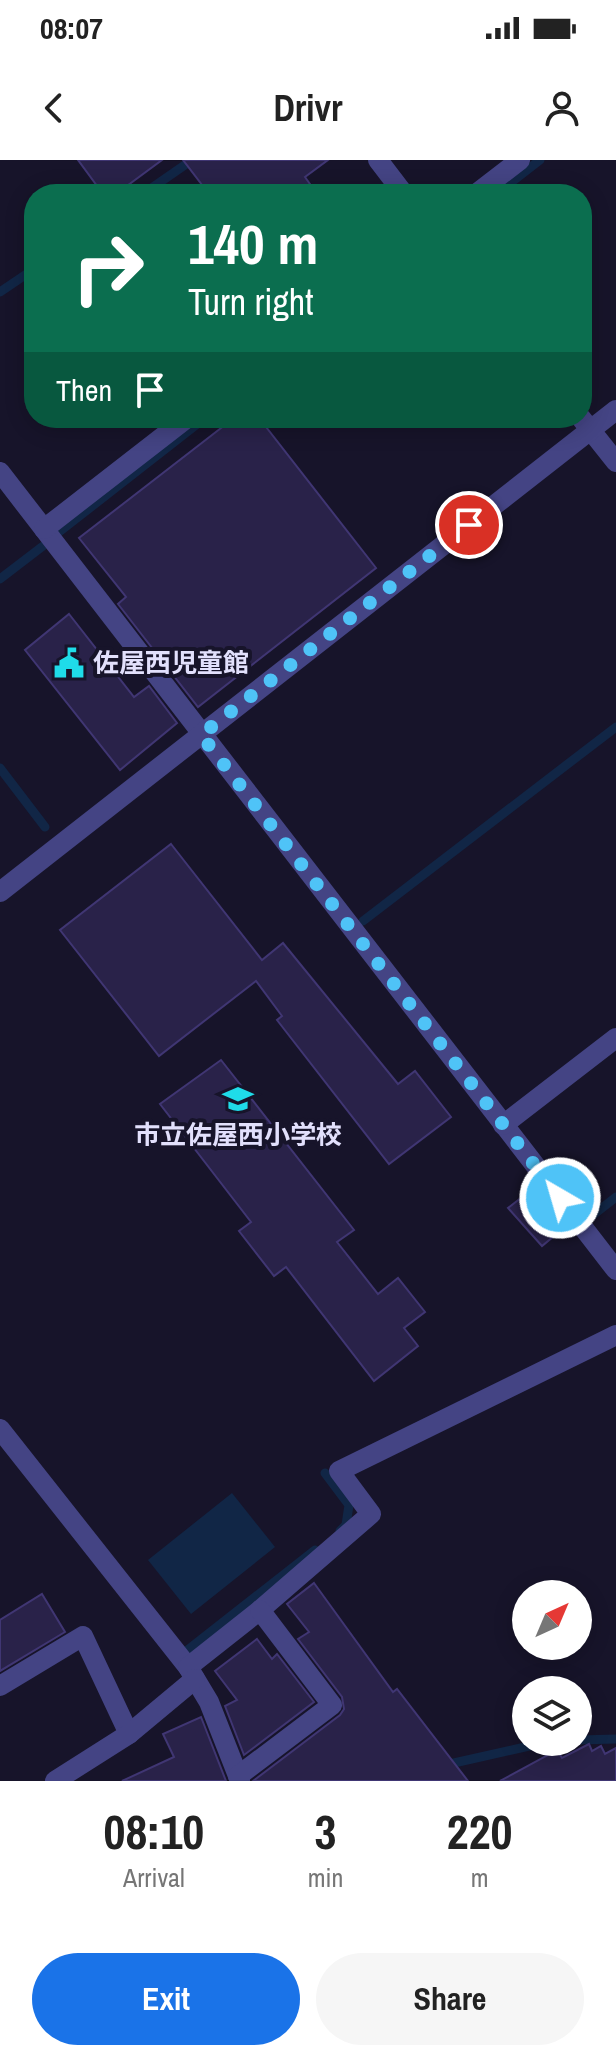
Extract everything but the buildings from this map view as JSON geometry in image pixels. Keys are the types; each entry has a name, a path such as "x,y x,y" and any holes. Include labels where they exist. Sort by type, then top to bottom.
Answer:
{"street":[{"path":"378,160 396,184"},
{"path":"489,184 520,160"},
{"path":"592,421 616,410"},
{"path":"44,529 174,428"},
{"path":"0,892 201,735 581,428"},
{"path":"589,428 616,462"},
{"path":"0,472 616,1270"},
{"path":"503,1125 616,1038"},
{"path":"55,1781 129,1734 260,1610 371,1514 339,1471 616,1335"},
{"path":"0,1429 192,1673 209,1702 239,1779 332,1705 260,1610"},
{"path":"0,1686 83,1636 129,1734"}],"water":[{"path":"232,1493 275,1547 191,1614 148,1560"}],"waterway":[{"path":"157,184 192,160"},
{"path":"509,184 540,160"},
{"path":"0,292 24,276"},
{"path":"59,532 192,428"},
{"path":"0,579 43,546"},
{"path":"363,921 616,727"},
{"path":"0,768 45,827"},
{"path":"593,1215 616,1197"},
{"path":"325,1473 349,1505 346,1525 340,1531"},
{"path":"185,1652 315,1550"},
{"path":"592,1740 616,1739"},
{"path":"445,1765 512,1750"}],"place":[{"name":"佐屋西児童館","path":"69,663"},
{"name":"市立佐屋西小学校","path":"238,1099"}],"route":[{"path":"469,525 201,735 560,1198"}]}
